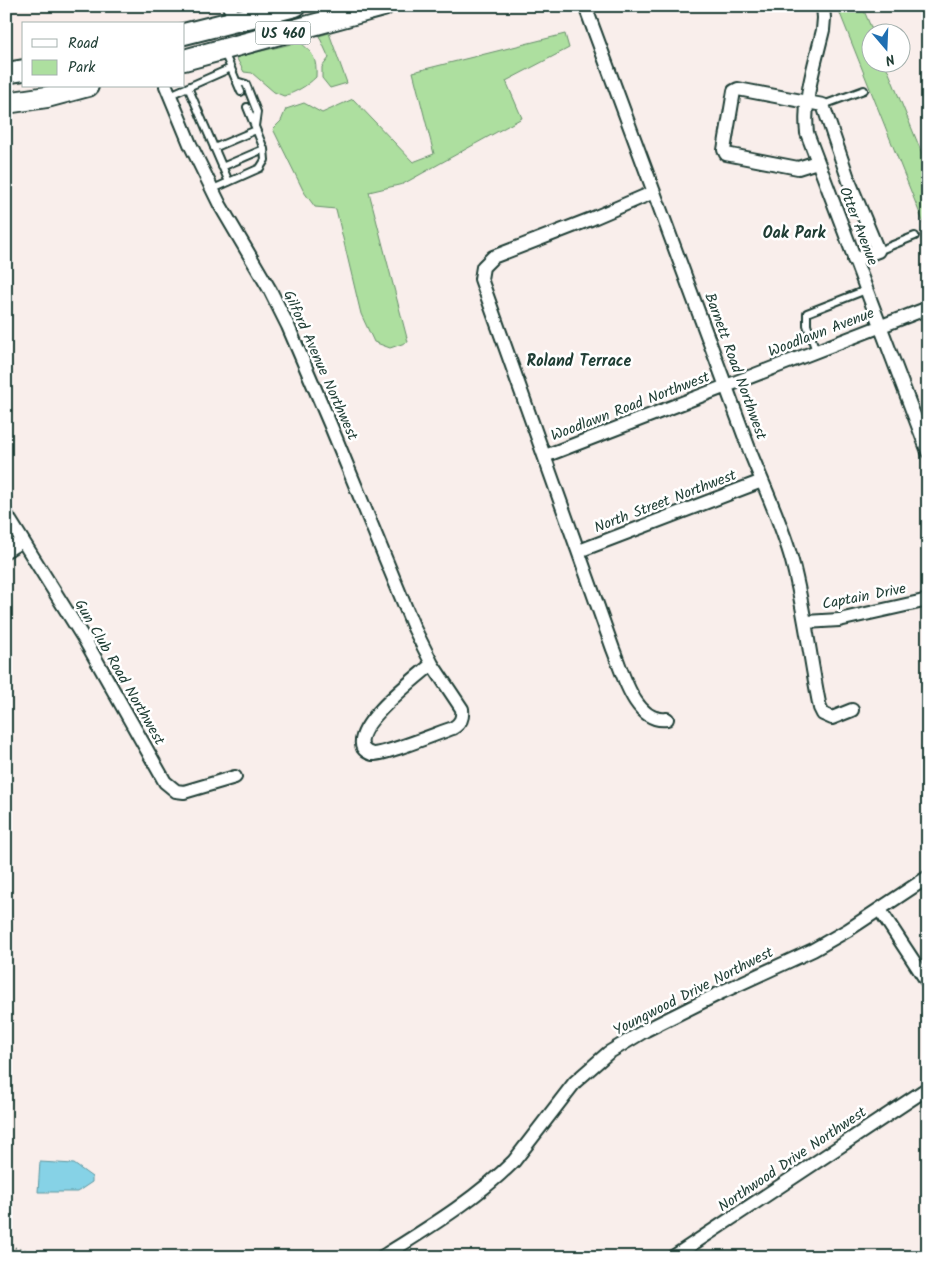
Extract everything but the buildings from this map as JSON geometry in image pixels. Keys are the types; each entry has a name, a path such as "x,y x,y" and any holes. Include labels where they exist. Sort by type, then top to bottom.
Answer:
{"main road":[{"name":"US 460","path":"185,34 232,14 295,6"},
{"name":"US 460","path":"185,60 383,6"},
{"path":"6,73 22,70"},
{"path":"6,103 46,97 80,88"}],"street":[{"name":"Barnett Road Northwest","path":"585,6 726,386 781,527 791,559 806,622 820,708 823,714 832,718 852,710"},
{"name":"Otter Avenue","path":"823,6 823,30 806,102 805,118 807,133 928,452"},
{"path":"817,162 798,168 729,156 724,150 734,91 738,89 823,105 849,181 878,251 854,260"},
{"name":"Gilford Avenue Northwest","path":"168,90 190,144 288,326 414,628 432,664 462,709 463,716 454,728 389,750 373,754 367,752 363,748 363,737 378,711 432,664"},
{"path":"654,192 591,220 493,258 483,268 482,279 613,649 632,696 648,715 655,719 667,719"},
{"name":"Woodlawn Avenue","path":"726,386 928,308"},
{"name":"Woodlawn Road Northwest","path":"545,456 726,386"},
{"name":"North Street Northwest","path":"579,551 762,481"},
{"name":"Gun Club Road Northwest","path":"6,514 86,642 165,782 176,790 184,792 235,777"},
{"path":"6,551 22,541"},
{"name":"Captain Drive","path":"806,622 838,620 928,600"},
{"name":"Youngwood Drive Northwest","path":"382,1257 473,1196 503,1172 514,1161 575,1082 608,1053 624,1042 680,1013 813,950 880,910 928,877"},
{"path":"880,910 928,983"},
{"name":"Northwood Drive Northwest","path":"673,1257 928,1088"}],"lane":[{"path":"223,49 241,92"},
{"path":"185,87 231,68"},
{"path":"236,81 246,84 256,112 256,129"},
{"path":"188,87 229,182"},
{"path":"168,90 181,88"},
{"path":"823,105 864,90"},
{"path":"213,189 260,168 265,160 264,149 247,107"},
{"path":"214,148 256,129"},
{"path":"222,167 264,149"},
{"path":"878,251 915,236"},
{"path":"816,351 807,325 807,313 866,290"}],"path":[{"path":"6,1243 56,1257"}],"green space":[{"path":"837,6 862,6 869,22 862,22 862,69"},
{"path":"329,33 347,83 330,88 322,78 322,67 329,58 319,36"},
{"path":"565,34 569,48 506,81 522,118 403,184 369,192 408,342 390,348 374,342 361,314 336,209 315,207 304,192 273,129 281,121 286,109 304,103 322,113 353,99 413,162 434,154 413,72"},
{"path":"300,42 313,57 316,65 316,77 293,93 284,96 274,92 252,73 244,72 236,57"},
{"path":"863,72 889,72 928,168 928,234"}],"water":[{"path":"40,1162 74,1164 92,1177 92,1182 77,1192 38,1192"}],"district":[{"name":"Oak Park","path":"794,232"},
{"name":"Roland Terrace","path":"579,360"}]}
